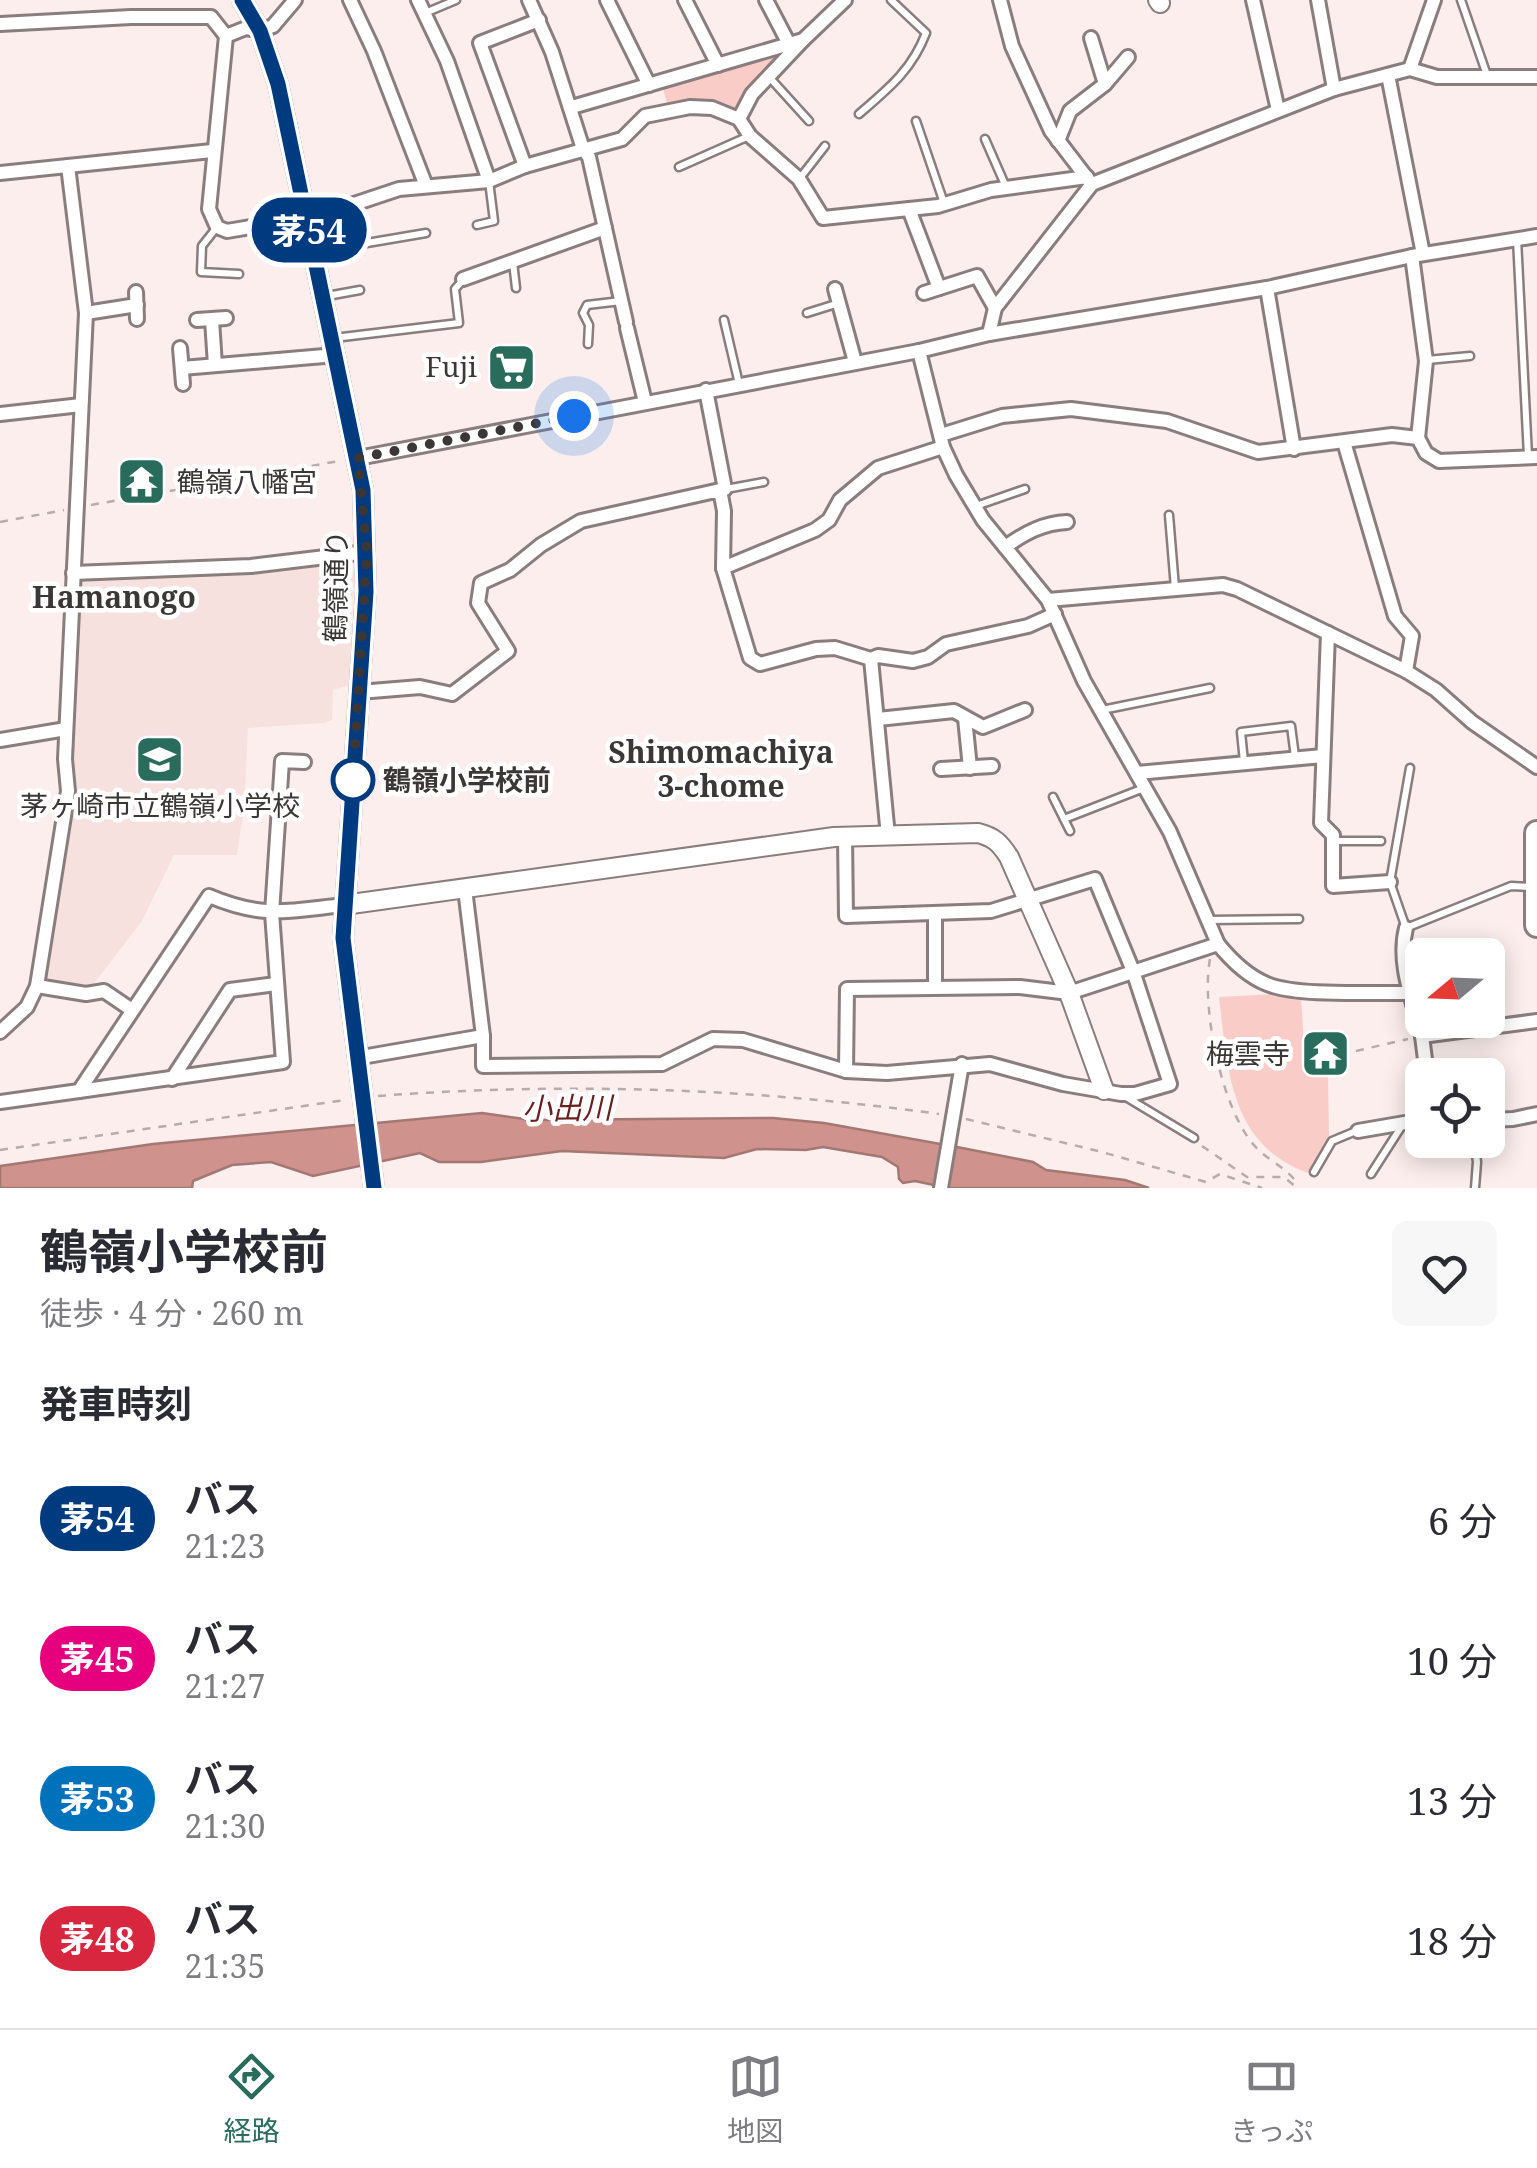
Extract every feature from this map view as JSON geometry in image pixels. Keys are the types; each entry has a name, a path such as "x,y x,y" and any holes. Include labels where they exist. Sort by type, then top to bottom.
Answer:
{"highway":[{"path":"1537,833 1537,926"}],"street":[{"name":"鶴嶺通り","path":"242,0 260,31 278,84 334,346 367,552 343,938 374,1188"},
{"path":"226,36 246,28 260,31 272,26 294,0"},
{"path":"350,0 426,186"},
{"path":"529,0 572,107 583,149 590,157 644,402"},
{"path":"607,0 649,84"},
{"path":"686,0 718,65"},
{"path":"766,0 788,44"},
{"path":"739,119 752,94 845,0"},
{"path":"1000,0 1012,46 1050,131 1090,181"},
{"path":"1253,0 1278,110"},
{"path":"1318,0 1334,89"},
{"path":"1410,69 1434,0"},
{"path":"421,7 447,61 490,181"},
{"path":"0,24 131,16 212,18 226,36 209,209 216,226 227,231 306,218 399,189 490,181 525,166 622,139 645,116 690,107 712,108 739,119 750,136 799,178 823,218 944,204 1006,188 1090,181 1334,89 1410,69 1437,77 1537,77"},
{"path":"525,166 480,43 539,20"},
{"path":"1091,38 1105,84"},
{"path":"572,107 803,40"},
{"path":"1058,141 1070,111 1105,84 1128,57"},
{"path":"1388,75 1418,255 1426,360 1418,438 1426,453 1439,461 1533,457"},
{"path":"0,173 212,150"},
{"path":"0,1032 27,1006 37,986 68,790 66,730 86,314 68,166"},
{"path":"989,334 995,308 1090,181"},
{"path":"909,209 939,288"},
{"path":"463,279 504,260 605,228"},
{"path":"352,458 919,351 989,334 1267,288 1418,255 1537,236"},
{"path":"924,294 978,276 995,308"},
{"path":"1267,288 1294,450"},
{"path":"837,296 855,362"},
{"path":"86,314 137,305"},
{"path":"215,366 204,320 226,318"},
{"path":"182,368 334,346"},
{"path":"180,348 183,384"},
{"path":"919,351 942,441 974,507 1052,607 1076,663 1170,832 1215,945 1269,986 1325,992 1405,992"},
{"path":"706,390 722,490 723,568 750,658 760,664 816,649 836,648 871,658 913,661 928,658 946,644 1028,626 1052,607 1222,585 1406,671 1537,767"},
{"path":"0,414 81,405"},
{"path":"723,568 830,520 840,500 878,468 1002,416 1071,409 1167,422 1258,452 1392,435 1418,438"},
{"path":"1344,442 1395,616 1412,636 1406,671"},
{"path":"360,692 420,686 452,694 508,651 478,603 481,583 510,570 581,521 722,490"},
{"path":"1005,546 1052,522 1067,522"},
{"path":"73,574 251,566 367,552"},
{"path":"1328,633 1321,824 1333,835 1333,886 1390,882"},
{"path":"871,658 888,836"},
{"path":"878,719 954,712 982,727 1025,710"},
{"path":"965,718 970,768"},
{"path":"0,740 66,730"},
{"path":"1138,773 1323,756"},
{"path":"0,1102 283,1062 272,913 282,761 304,762"},
{"path":"942,769 992,766"},
{"path":"79,1092 209,896 243,910 272,913 844,837 978,834 1000,843 1009,857 1113,1092"},
{"path":"465,889 484,1066 662,1064 713,1039 744,1040 846,1071 887,1073 990,1064 1063,1084 1113,1092 1135,1094 1170,1084 1132,971 1095,879 990,911 846,916 844,837"},
{"path":"934,987 935,914"},
{"path":"1405,959 1402,943 1406,928"},
{"path":"846,1071 847,990 1020,987 1069,993 1215,945"},
{"path":"172,1079 230,990 276,984"},
{"path":"37,986 86,994 104,991 132,1010"},
{"path":"1505,1026 1537,1022"},
{"path":"356,1058 483,1036"},
{"path":"941,1188 962,1064"},
{"path":"1505,1120 1537,1114"},
{"path":"1358,1131 1404,1123"}],"lane":[{"path":"421,7 456,0"},
{"path":"859,114 903,76 917,58 926,33 891,0"},
{"path":"1461,0 1488,79"},
{"path":"769,77 809,120"},
{"path":"916,121 944,204"},
{"path":"679,166 750,136"},
{"path":"984,139 1006,188"},
{"path":"799,178 825,146"},
{"path":"477,225 494,221 490,181"},
{"path":"216,226 202,246 201,272 238,274"},
{"path":"313,252 426,233"},
{"path":"411,236 413,248"},
{"path":"1518,239 1533,457"},
{"path":"504,260 516,288"},
{"path":"334,346 459,323 455,290 463,279"},
{"path":"323,297 360,290"},
{"path":"807,313 837,296"},
{"path":"588,344 589,329 583,313 587,304 621,301"},
{"path":"724,320 738,384"},
{"path":"1426,360 1470,356"},
{"path":"722,490 764,482"},
{"path":"974,507 1025,489"},
{"path":"1169,515 1176,589"},
{"path":"1101,710 1210,688"},
{"path":"1244,763 1241,732 1291,726 1295,758"},
{"path":"1410,768 1390,882 1406,928 1511,886 1535,886"},
{"path":"1064,819 1145,787"},
{"path":"1053,797 1070,832"},
{"path":"1333,842 1382,840"},
{"path":"1208,920 1299,919"},
{"path":"1113,1092 1194,1138"},
{"path":"1371,1174 1404,1123"},
{"path":"1314,1172 1332,1141 1358,1131"},
{"path":"1474,1158 1475,1188"}],"path":[{"path":"0,522 352,458"},
{"path":"1215,945 1206,980 1220,1080 1252,1144 1297,1188"},
{"path":"1356,1050 1413,1038"},
{"path":"0,1150 362,1099 488,1088 602,1088 769,1094 952,1122 1102,1152 1206,1182 1220,1174 1262,1188"},
{"path":"1194,1138 1247,1177 1293,1180 1314,1172"}],"shaded area":[{"path":"793,47 736,112 712,103 668,107 662,85"},
{"name":"茅ヶ崎市立鶴嶺小学校","path":"355,560 349,685 333,690 332,720 248,728 237,855 174,855 142,921 89,990 47,984 42,978 72,791 81,581 89,577 215,574"},
{"path":"1275,994 1301,998 1306,1075 1328,1074 1329,1138 1308,1173 1262,1144 1247,1124 1230,1077 1219,997"},
{"path":"482,1113 532,1120 773,1118 824,1123 1033,1162 1046,1170 1125,1180 1149,1188 948,1188 915,1181 903,1183 898,1167 882,1157 823,1147 757,1149 724,1158 562,1151 481,1162 439,1162 420,1153 313,1176 271,1162 232,1165 193,1181 192,1188 0,1188 0,1166 153,1144"}],"bus line":[{"name":"茅54","path":"242,0 260,31 278,84 363,490 366,592 343,938 374,1188"}],"place":[{"name":"Fuji","path":"512,367"},
{"name":"鶴嶺八幡宮","path":"142,482"},
{"name":"茅ヶ崎市立鶴嶺小学校","path":"160,759"},
{"name":"鶴嶺小学校前","path":"353,780"},
{"name":"梅雲寺","path":"1325,1054"}],"district":[{"name":"Hamanogo","path":"114,598"},
{"name":"Shimomachiya 3-chome","path":"721,770"}],"route":[{"path":"353,780 367,552 358,458 574,416"}],"water label":[{"name":"小出川","path":"567,1109"}]}
